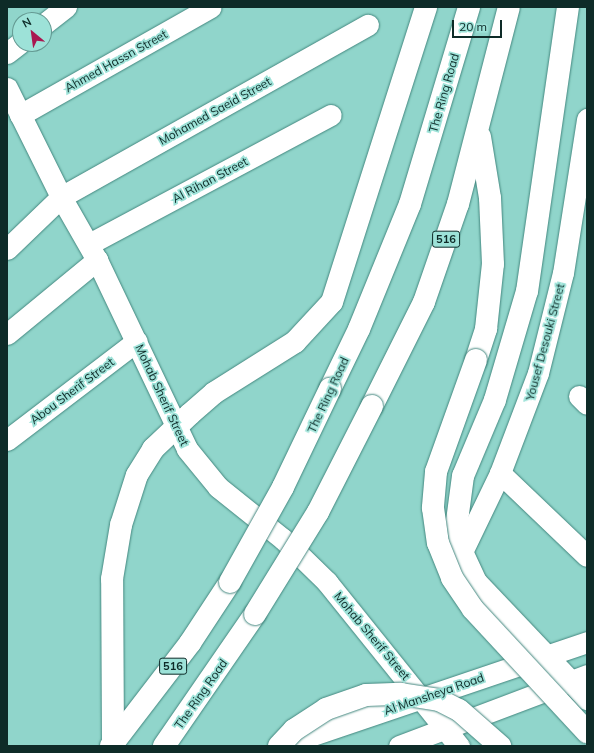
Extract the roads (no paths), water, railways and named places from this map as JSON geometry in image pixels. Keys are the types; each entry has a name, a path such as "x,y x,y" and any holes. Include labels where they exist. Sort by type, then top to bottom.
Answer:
{"main road":[{"name":"The Ring Road","path":"112,745 182,654 230,582 283,487 330,389 404,218 450,75 469,7"},
{"name":"The Ring Road","path":"164,746 255,614 318,512 424,302 479,134 509,7"},
{"path":"568,7 527,291 502,380 459,491 456,521 462,552 486,594 546,656 578,678"},
{"path":"112,745 111,599 116,552 137,475 145,458 176,427 214,394 295,342 332,302 425,14"},
{"path":"479,134 490,198 493,264 486,328 436,472 433,508 438,543 452,578 473,609 587,732"},
{"path":"280,746 294,730 326,709 366,695 389,694 439,700 480,725 500,746"}],"street":[{"path":"52,18 66,7"},
{"name":"Ahmed Hassn Street","path":"20,115 198,10"},
{"name":"Mohamed Saeid Street","path":"7,249 61,197 368,25"},
{"name":"Mohab Sherif Street","path":"7,88 61,197 93,252 187,450 218,487 306,560 446,726 459,746"},
{"name":"Al Rihan Street","path":"7,334 93,252 331,115"},
{"name":"Yousef Desouki Street","path":"462,552 500,473 538,373 564,273 587,119"},
{"name":"Abou Sherif Street","path":"7,440 137,342"},
{"path":"500,473 587,556"},
{"name":"Al Mansheya Road","path":"280,746 587,642"},
{"path":"399,746 446,726 578,678 587,700"}]}
